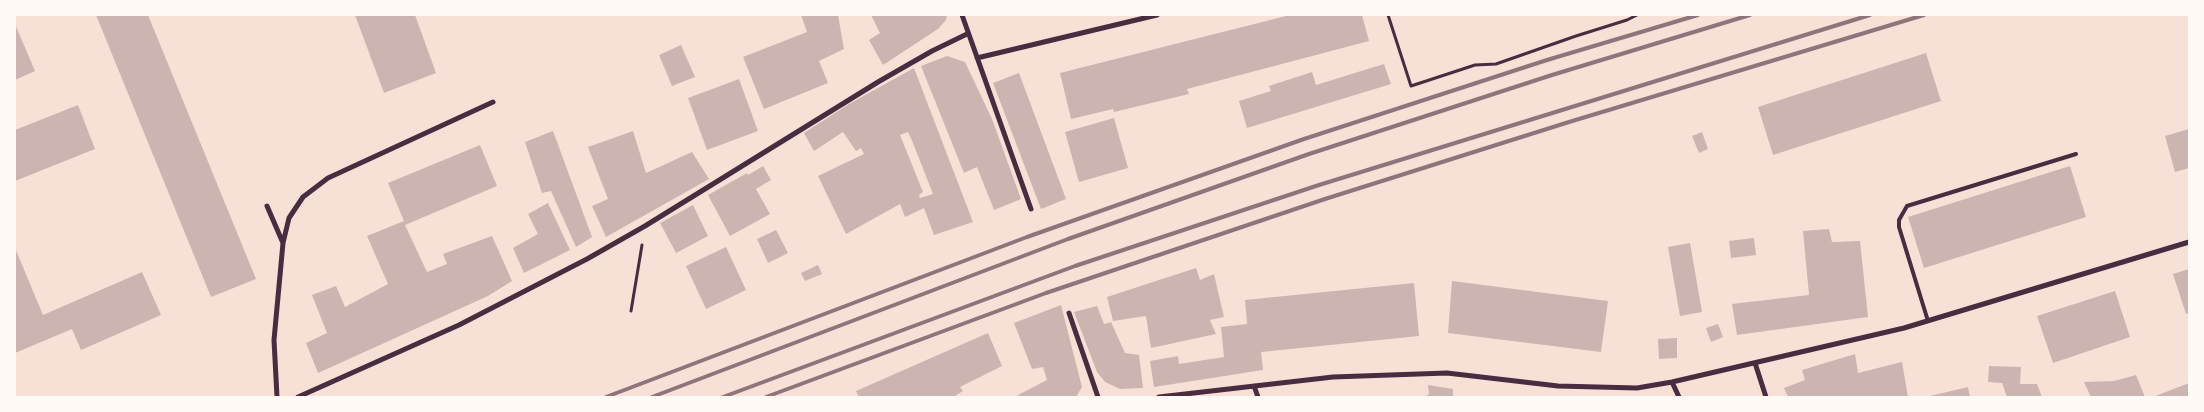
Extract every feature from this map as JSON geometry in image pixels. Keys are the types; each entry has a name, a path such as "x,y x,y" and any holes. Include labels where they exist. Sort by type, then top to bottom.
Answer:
{"street":[{"path":"962,15 967,34 1031,209"},
{"path":"977,58 1157,15"},
{"path":"298,397 459,325 587,259 645,226 878,82 932,51 967,34"},
{"path":"277,397 274,340 283,243 289,218 303,197 328,178 494,102"},
{"path":"267,206 283,243"},
{"path":"1160,397 1333,377 1448,373 1558,386 1637,388 1755,363 1928,321 2189,242"},
{"path":"1069,314 1098,397"},
{"path":"1755,363 1766,397"},
{"path":"1672,382 1679,397"},
{"path":"1254,386 1258,397"}],"lane":[{"path":"1928,321 1899,227 1899,220 1907,206 2076,154"}],"path":[{"path":"1388,15 1411,86 1474,65 1496,64 1637,15"},
{"path":"632,311 645,226"}],"building":[{"path":"96,15 148,15 256,279 211,297"},
{"path":"355,15 415,15 436,73 384,93"},
{"path":"801,15 838,15 844,49 819,61 828,83 764,109 743,57 807,32"},
{"path":"871,15 947,15 946,20 938,29 883,65 869,40 880,33"},
{"path":"1290,15 1362,15 1369,41 1187,89 1189,94 1114,112 1113,109 1071,119 1060,73"},
{"path":"15,24 35,71 15,80"},
{"path":"681,45 695,77 672,86 659,55"},
{"path":"1926,53 1941,101 1773,155 1758,107"},
{"path":"947,56 965,62 992,119 1021,199 994,210 977,167 964,173 921,66"},
{"path":"1384,64 1391,84 1247,128 1239,101 1271,91 1269,86 1312,72 1316,85"},
{"path":"914,68 973,222 934,235 924,208 905,217 900,204 846,234 818,176 864,154 861,148 856,151 843,132 814,151 804,133 849,104","holes":["908,132 933,194 920,198 919,195 923,192 900,135"]},
{"path":"1019,73 1066,199 1041,209 993,83"},
{"path":"739,79 758,131 707,150 688,98"},
{"path":"78,105 95,149 15,181 15,130"},
{"path":"1114,118 1128,168 1079,182 1065,132"},
{"path":"2189,129 2189,168 2175,172 2165,136"},
{"path":"553,131 592,237 576,247 551,191 542,193 525,142"},
{"path":"633,131 646,173 692,152 709,179 606,237 592,206 608,199 588,147"},
{"path":"1702,132 1708,149 1699,153 1692,136"},
{"path":"480,145 497,186 405,225 427,272 447,264 443,254 492,236 512,281 488,296 318,373 306,343 327,333 312,295 336,286 345,307 388,284 367,236 404,221 388,183"},
{"path":"763,166 771,180 756,189 770,214 730,236 708,195"},
{"path":"2070,166 2086,217 1924,268 1908,217"},
{"path":"548,203 570,250 524,273 513,248 538,234 528,214"},
{"path":"693,205 708,236 676,253 660,223"},
{"path":"1829,229 1832,242 1860,241 1868,317 1737,335 1732,304 1809,295 1803,231"},
{"path":"776,230 788,253 768,263 757,239"},
{"path":"1754,238 1756,255 1731,258 1729,241"},
{"path":"1690,243 1702,312 1680,316 1668,247"},
{"path":"726,247 746,290 706,309 686,266"},
{"path":"15,248 43,315 142,272 161,315 81,350 72,329 15,353"},
{"path":"818,265 822,274 805,281 801,273"},
{"path":"1196,268 1200,280 1214,274 1224,317 1210,320 1216,334 1151,348 1146,316 1113,321 1107,297"},
{"path":"2189,269 2189,313 2186,314 2173,274"},
{"path":"1452,281 1608,301 1601,352 1448,333"},
{"path":"1414,283 1419,336 1261,352 1263,370 1154,387 1150,361 1178,356 1179,364 1224,357 1221,327 1247,324 1245,300"},
{"path":"2115,291 2130,337 2053,363 2037,316"},
{"path":"1061,305 1082,387 1076,397 1019,397 1018,395 1047,380 1043,367 1032,369 1014,323"},
{"path":"1097,306 1104,324 1111,322 1125,353 1139,355 1143,388 1120,389 1105,382 1097,372 1074,312"},
{"path":"1718,324 1723,337 1711,342 1706,328"},
{"path":"988,333 1002,366 960,387 963,391 953,397 859,397 856,391"},
{"path":"1677,338 1677,358 1659,359 1658,339"},
{"path":"1855,354 1858,373 1902,362 1908,397 1788,397 1784,388 1805,380 1802,370"},
{"path":"1989,366 2021,367 2020,384 2037,384 2042,397 2007,397 2002,383 1988,382"},
{"path":"2136,375 2145,397 2091,397 2084,382 2114,381"},
{"path":"2189,383 2189,397 2153,397"},
{"path":"1428,385 1453,389 1453,397 1425,397 1429,394"},
{"path":"1968,387 1970,397 1930,397 1930,396"}],"railway":[{"path":"606,397 1027,237 1304,139 1547,60 1698,15"},
{"path":"652,397 1068,239 1309,154 1552,75 1750,15"},
{"path":"723,397 1075,266 1319,185 1870,15"},
{"path":"766,397 1046,293 1325,199 1569,122 1924,15"}]}
